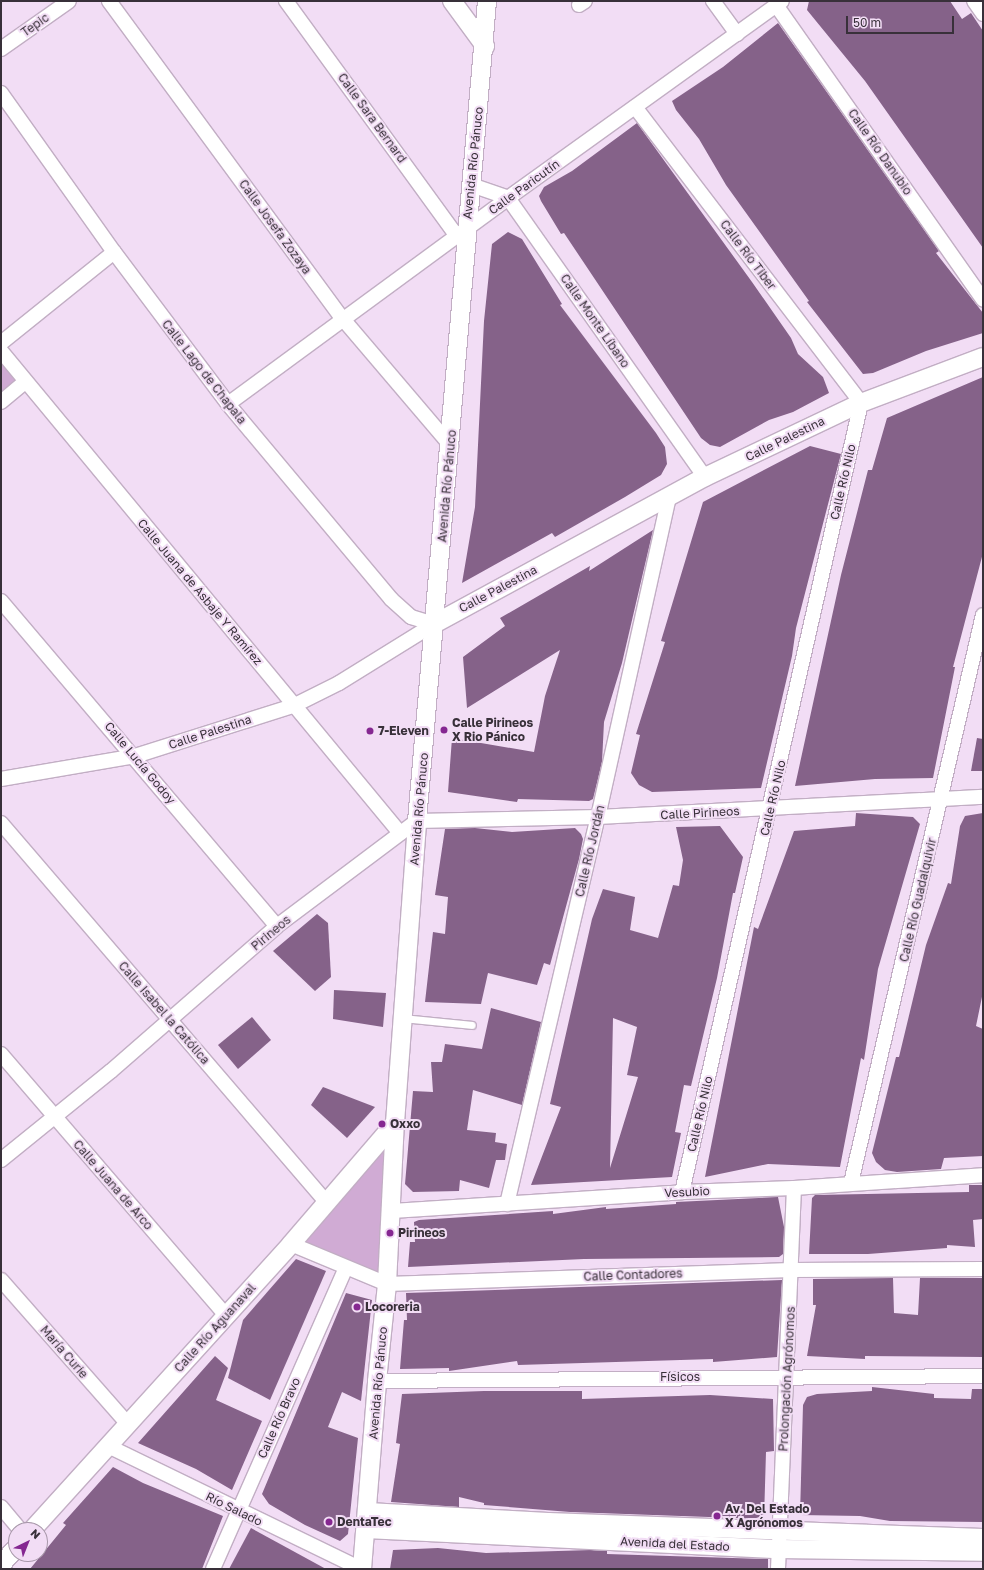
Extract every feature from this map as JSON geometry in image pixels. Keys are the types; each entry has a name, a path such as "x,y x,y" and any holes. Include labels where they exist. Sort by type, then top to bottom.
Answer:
{"street":[{"name":"Tepic","path":"1,49 69,1"},
{"name":"Calle Josefa Zozaya","path":"109,1 343,319 451,446"},
{"name":"Calle Sara Bernard","path":"286,1 461,232"},
{"path":"452,1 485,46"},
{"name":"Avenida Río Pánuco","path":"362,1569 367,1520 376,1381 387,1284 392,1211 395,1123 417,821 451,446 461,232 471,184 485,46 487,1"},
{"path":"713,1 736,34"},
{"path":"974,1 983,14"},
{"name":"Calle Paricutín","path":"228,404 461,232 779,3"},
{"name":"Calle Río Danubio","path":"779,3 983,299"},
{"name":"Calle Lago de Chapala","path":"1,92 114,252 228,404 391,599 411,617 434,624"},
{"name":"Calle Río Tiber","path":"635,107 861,403"},
{"path":"471,184 508,198"},
{"name":"Calle Monte Líbano","path":"508,198 705,477"},
{"path":"1,343 114,252"},
{"name":"Calle Juana de Asbaje Y Ramírez","path":"1,351 293,706 400,833"},
{"name":"Calle Palestina","path":"1,779 135,756 293,706 345,679 434,624 705,477 861,403 983,357"},
{"path":"1,402 25,382"},
{"name":"Calle Río Nilo","path":"682,1192 770,810 861,403"},
{"name":"Calle Río Jordán","path":"507,1204 598,817 669,497"},
{"name":"Calle Lucía Godoy","path":"1,601 135,756 277,926"},
{"name":"Calle Río Guadalquivir","path":"851,1184 983,616"},
{"name":"Calle Pirineos","path":"417,821 598,817 770,810 983,797"},
{"name":"Pirineos","path":"1,1160 170,1021 277,926 417,821"},
{"name":"Calle Isabel la Católica","path":"1,823 327,1203"},
{"name":"Calle Juana de Arco","path":"1,1054 226,1316"},
{"name":"Calle Río Aguanaval","path":"39,1522 291,1244 395,1123"},
{"name":"Vesubio","path":"392,1211 682,1192 794,1188 983,1175"},
{"name":"Prolongación Agrónomos","path":"778,1569 792,1270 794,1188"},
{"name":"Calle Contadores","path":"291,1244 387,1284 792,1270 983,1269"},
{"name":"Calle Río Bravo","path":"213,1569 346,1268"},
{"name":"María Curie","path":"1,1280 128,1424"},
{"name":"Físicos","path":"376,1381 787,1376 983,1376"},
{"name":"Río Salado","path":"108,1446 238,1511 362,1569"},
{"path":"1,1507 13,1522"},
{"name":"Avenida del Estado","path":"367,1520 548,1522 983,1538"},
{"name":"Avenida del Estado","path":"367,1520 779,1549 983,1552"},
{"path":"1,1565 8,1557"}],"lane":[{"path":"403,1018 472,1025"}],"shaded area":[{"path":"1,351 25,382 1,403"},
{"path":"395,1123 387,1284 291,1244"}],"building":[{"path":"809,1 950,1 962,19 971,13 983,31 983,248 865,81 807,10"},
{"path":"778,23 939,251 936,253 983,313 983,333 926,351 873,373 863,374 807,302 809,301 726,185 699,139 676,110 672,101 723,67"},
{"path":"637,123 752,282 791,338 798,354 823,377 829,393 793,412 769,420 720,447 710,445 701,438 564,233 561,234 539,196 544,187 572,171"},
{"path":"508,232 522,239 562,304 560,305 656,433 665,447 667,464 661,475 625,497 555,537 552,533 462,583 475,507 484,321 492,244"},
{"path":"983,377 983,553 953,667 955,667 933,778 875,779 795,786 841,575 868,470 872,470 887,418"},
{"path":"810,446 841,454 796,628 792,656 761,788 652,792 639,785 631,773 640,735 636,734 665,642 661,641 703,502"},
{"path":"653,530 622,663 604,722 602,762 593,799 589,801 518,799 517,802 448,792 452,738 534,752 545,696 560,650 467,708 463,657 505,626 500,618 590,566 589,571"},
{"path":"977,738 983,739 983,771 971,771"},
{"path":"856,813 913,817 920,824 878,969 864,1060 861,1058 840,1167 768,1164 705,1177 754,927 758,929 794,831 855,826"},
{"path":"983,813 983,992 976,1026 983,1029 983,1156 944,1158 941,1169 897,1172 885,1170 876,1162 872,1153 896,1057 899,1057 926,945 948,883 951,884 960,826 965,816"},
{"path":"720,826 743,857 735,893 733,893 717,978 691,1086 684,1085 675,1132 681,1133 672,1177 531,1185 561,1107 550,1104 592,919 603,889 635,897 630,930 658,938 673,885 679,886 683,860 676,827","holes":["613,1018 637,1027 627,1075 638,1077 610,1168"]},
{"path":"475,828 512,832 575,828 581,834 583,839 579,859 550,965 544,963 537,985 488,973 481,1004 425,1002 433,932 445,934 448,897 435,895 445,829"},
{"path":"317,914 328,923 331,977 315,991 273,951"},
{"path":"334,990 386,993 383,1027 333,1019"},
{"path":"491,1008 541,1022 522,1105 473,1090 467,1130 496,1133 495,1142 507,1144 505,1160 496,1160 489,1188 460,1180 459,1191 413,1192 405,1184 413,1091 433,1092 431,1062 442,1062 445,1044 482,1049"},
{"path":"252,1017 271,1040 238,1069 218,1045"},
{"path":"323,1087 375,1107 347,1138 311,1105"},
{"path":"969,1185 983,1185 983,1219 973,1220 975,1247 947,1245 947,1248 868,1254 809,1254 812,1198 815,1195 969,1192"},
{"path":"778,1197 784,1227 783,1254 779,1257 584,1259 408,1267 410,1242 415,1242 414,1222 419,1220 553,1211 553,1214 606,1207 606,1209 676,1204 676,1202"},
{"path":"296,1259 326,1271 270,1400 228,1378 243,1320"},
{"path":"893,1278 894,1313 918,1315 920,1278 983,1278 983,1357 865,1356 865,1359 807,1356 816,1305 813,1305 813,1279"},
{"path":"782,1280 777,1357 713,1362 713,1359 518,1365 517,1361 449,1371 449,1368 400,1369 404,1320 407,1320 406,1293"},
{"path":"346,1293 372,1300 361,1401 342,1392 328,1427 358,1438 348,1534 340,1541 305,1525 269,1504 262,1494"},
{"path":"215,1356 228,1368 216,1400 262,1421 232,1490 196,1469 138,1443"},
{"path":"872,1387 934,1394 934,1398 971,1399 972,1389 983,1389 983,1522 890,1521 860,1516 800,1515 803,1405 807,1397 817,1394 872,1391"},
{"path":"484,1391 582,1391 582,1399 710,1395 773,1399 774,1451 766,1452 764,1519 570,1512 484,1505 484,1503 459,1497 459,1507 391,1502 400,1444 396,1443 402,1394"},
{"path":"113,1467 143,1483 223,1516 202,1569 30,1569 36,1562 48,1562 48,1547 66,1525 63,1523"},
{"path":"251,1528 326,1569 229,1569"},
{"path":"438,1548 486,1553 592,1550 607,1551 607,1554 768,1559 768,1569 390,1569 393,1550"}],"place":[{"name":"Calle Pirineos X Rio Pánico","path":"444,730"},
{"name":"7-Eleven","path":"370,731"},
{"name":"Oxxo","path":"382,1124"},
{"name":"Pirineos","path":"390,1233"},
{"name":"Locoreria","path":"357,1307"},
{"name":"Av. Del Estado X Agrónomos","path":"717,1516"},
{"name":"DentaTec","path":"329,1522"}]}
